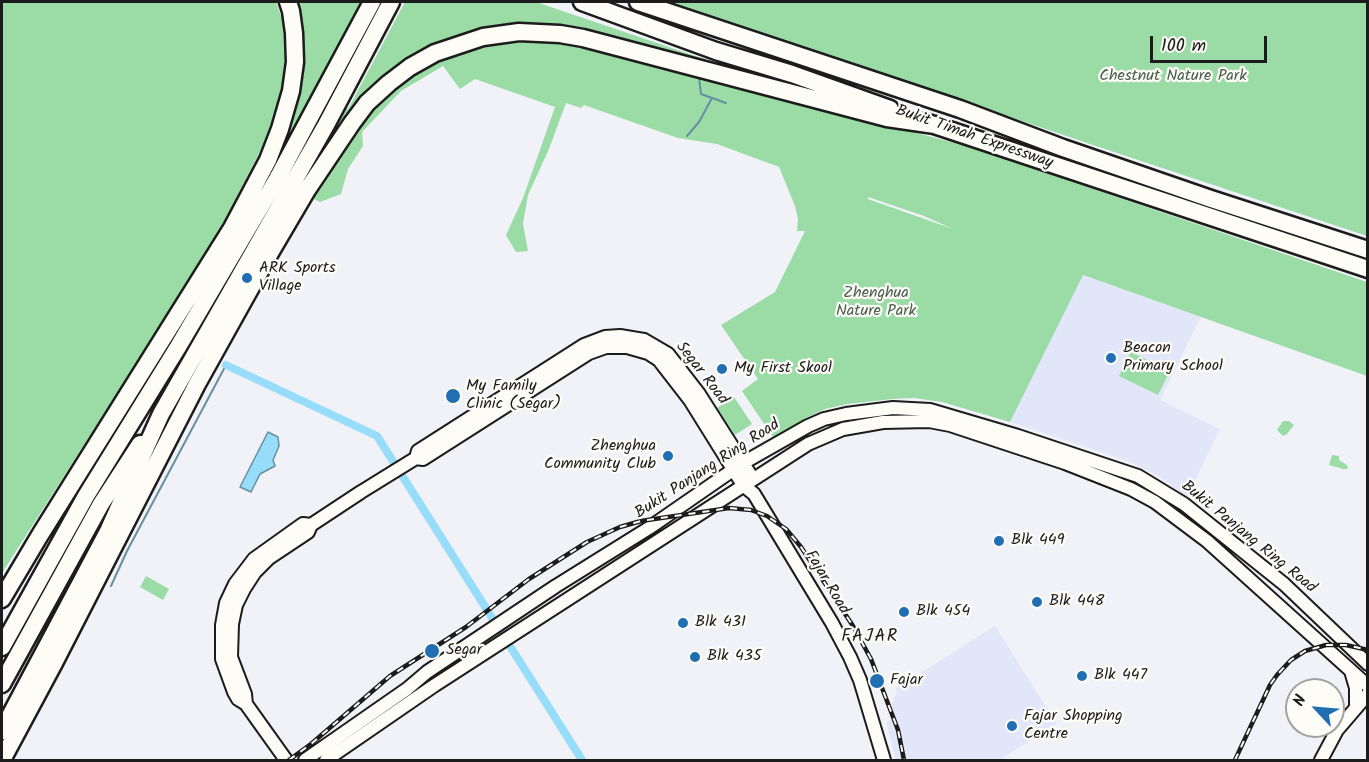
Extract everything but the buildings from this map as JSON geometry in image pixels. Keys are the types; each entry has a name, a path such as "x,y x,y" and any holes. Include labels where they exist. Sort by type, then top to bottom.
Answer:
{"highway":[{"path":"4,597 40,535 249,199 280,129 291,91 295,62 294,33 288,2"},
{"path":"2,647 86,496 178,347 277,179 372,2"},
{"path":"2,684 101,504 161,414 326,125 391,2"},
{"name":"Bukit Timah Expressway","path":"582,2 716,51 792,74 935,125 1368,269"},
{"name":"Bukit Timah Expressway","path":"638,2 960,109 1063,148 1368,250"},
{"path":"2,760 196,384 270,254 339,141 367,104 410,67 435,53 483,37 537,32 583,38 887,118 935,125"},
{"path":"3,726 109,529 196,384"},
{"path":"109,529 161,414"},
{"path":"2,737 54,663"}],"main road":[{"name":"Segar Road","path":"286,760 246,704 245,694 231,657 232,624 236,605 255,572 269,558 308,532 311,525 416,458 418,451 584,345 605,337 620,336 644,340 668,354 699,394 748,482"},
{"name":"Bukit Panjang Ring Road","path":"305,760 407,689 427,672 649,528 738,466 824,419 885,409 930,410 1018,435 1138,476 1184,504 1284,584 1368,664"},
{"name":"Bukit Panjang Ring Road","path":"326,760 435,685 808,444 843,429 883,422 929,421 950,425 1046,456 1131,489 1174,516 1207,541 1368,686"},
{"name":"Fajar Road","path":"748,482 850,657 860,680 884,760"},
{"path":"1238,571 1237,559 1248,556"},
{"path":"524,607 533,622"},
{"path":"1350,670 1362,707"},
{"path":"1321,760 1337,729 1362,707 1368,694"}],"shaded area":[{"name":"Beacon Primary School","path":"1082,275 1201,317 1160,400 1220,429 1187,497 1160,477 1130,462 1010,422"},
{"name":"Fajar Shopping Centre","path":"995,626 1057,724 999,760 896,760 886,722 895,718 892,704 897,692 895,689"}],"green space":[{"path":"2,2 276,2 283,22 285,73 281,100 269,134 211,246 2,573"},
{"path":"296,2 363,2 274,173 271,172 300,94 303,37"},
{"path":"405,2 536,2 716,63 715,69 507,30 387,78 303,207 217,362 331,101 348,109"},
{"name":"Chestnut Nature Park","path":"670,2 1367,2 1367,236 1090,144"},
{"name":"Zhenghua Nature Park","path":"513,40 575,43 970,147 1367,282 1367,376 1083,275 1010,422 942,402 914,398 892,399 825,409 773,437 742,391 758,379 721,325 775,292 805,231 797,231 798,219 795,206 779,167 717,144 678,138 584,105 581,108 566,103 549,149 528,195 523,224 528,251 516,252 506,235 523,198 555,107 475,79 460,89 443,66 401,91 362,132 363,146 348,169 341,194 320,202 312,198 339,152 373,107 393,87 438,58 475,46","holes":["868,197 924,216 953,229 868,199"]},
{"path":"1131,352 1170,371 1158,395 1119,376"},
{"path":"734,397 752,424 735,435 717,408"},
{"path":"1283,421 1289,421 1294,425 1283,436 1277,430"},
{"path":"1332,455 1339,456 1339,460 1347,465 1348,469 1329,465"},
{"path":"146,576 169,589 163,600 140,587"}],"water":[{"path":"268,432 278,437 279,446 273,460 275,466 260,474 251,492 240,487"}],"waterway":[{"path":"699,78 701,94 726,103"},
{"path":"687,136 699,122 712,98"},
{"path":"111,586 127,551 226,365"},
{"path":"226,365 377,436 582,760"}],"railway":[{"path":"289,760 390,676 466,627 529,579 587,542 620,527 641,521 729,508 751,510 767,516 786,529 801,547 853,626 871,659 898,730 904,760"},
{"path":"1235,760 1270,685 1291,660 1305,651 1326,645 1346,645 1368,650"}],"place":[{"name":"ARK Sports Village","path":"247,278"},
{"name":"Beacon Primary School","path":"1111,358"},
{"name":"My First Skool","path":"722,369"},
{"name":"My Family Clinic (Segar)","path":"453,396"},
{"name":"Zhenghua Community Club","path":"668,456"},
{"name":"Blk 449","path":"999,541"},
{"name":"Blk 448","path":"1037,602"},
{"name":"Blk 454","path":"904,612"},
{"name":"Blk 431","path":"683,623"},
{"name":"Segar","path":"432,651"},
{"name":"Blk 435","path":"695,657"},
{"name":"Blk 447","path":"1082,676"},
{"name":"Fajar","path":"877,681"},
{"name":"Fajar Shopping Centre","path":"1012,726"}],"district":[{"name":"FAJAR","path":"870,638"}]}
